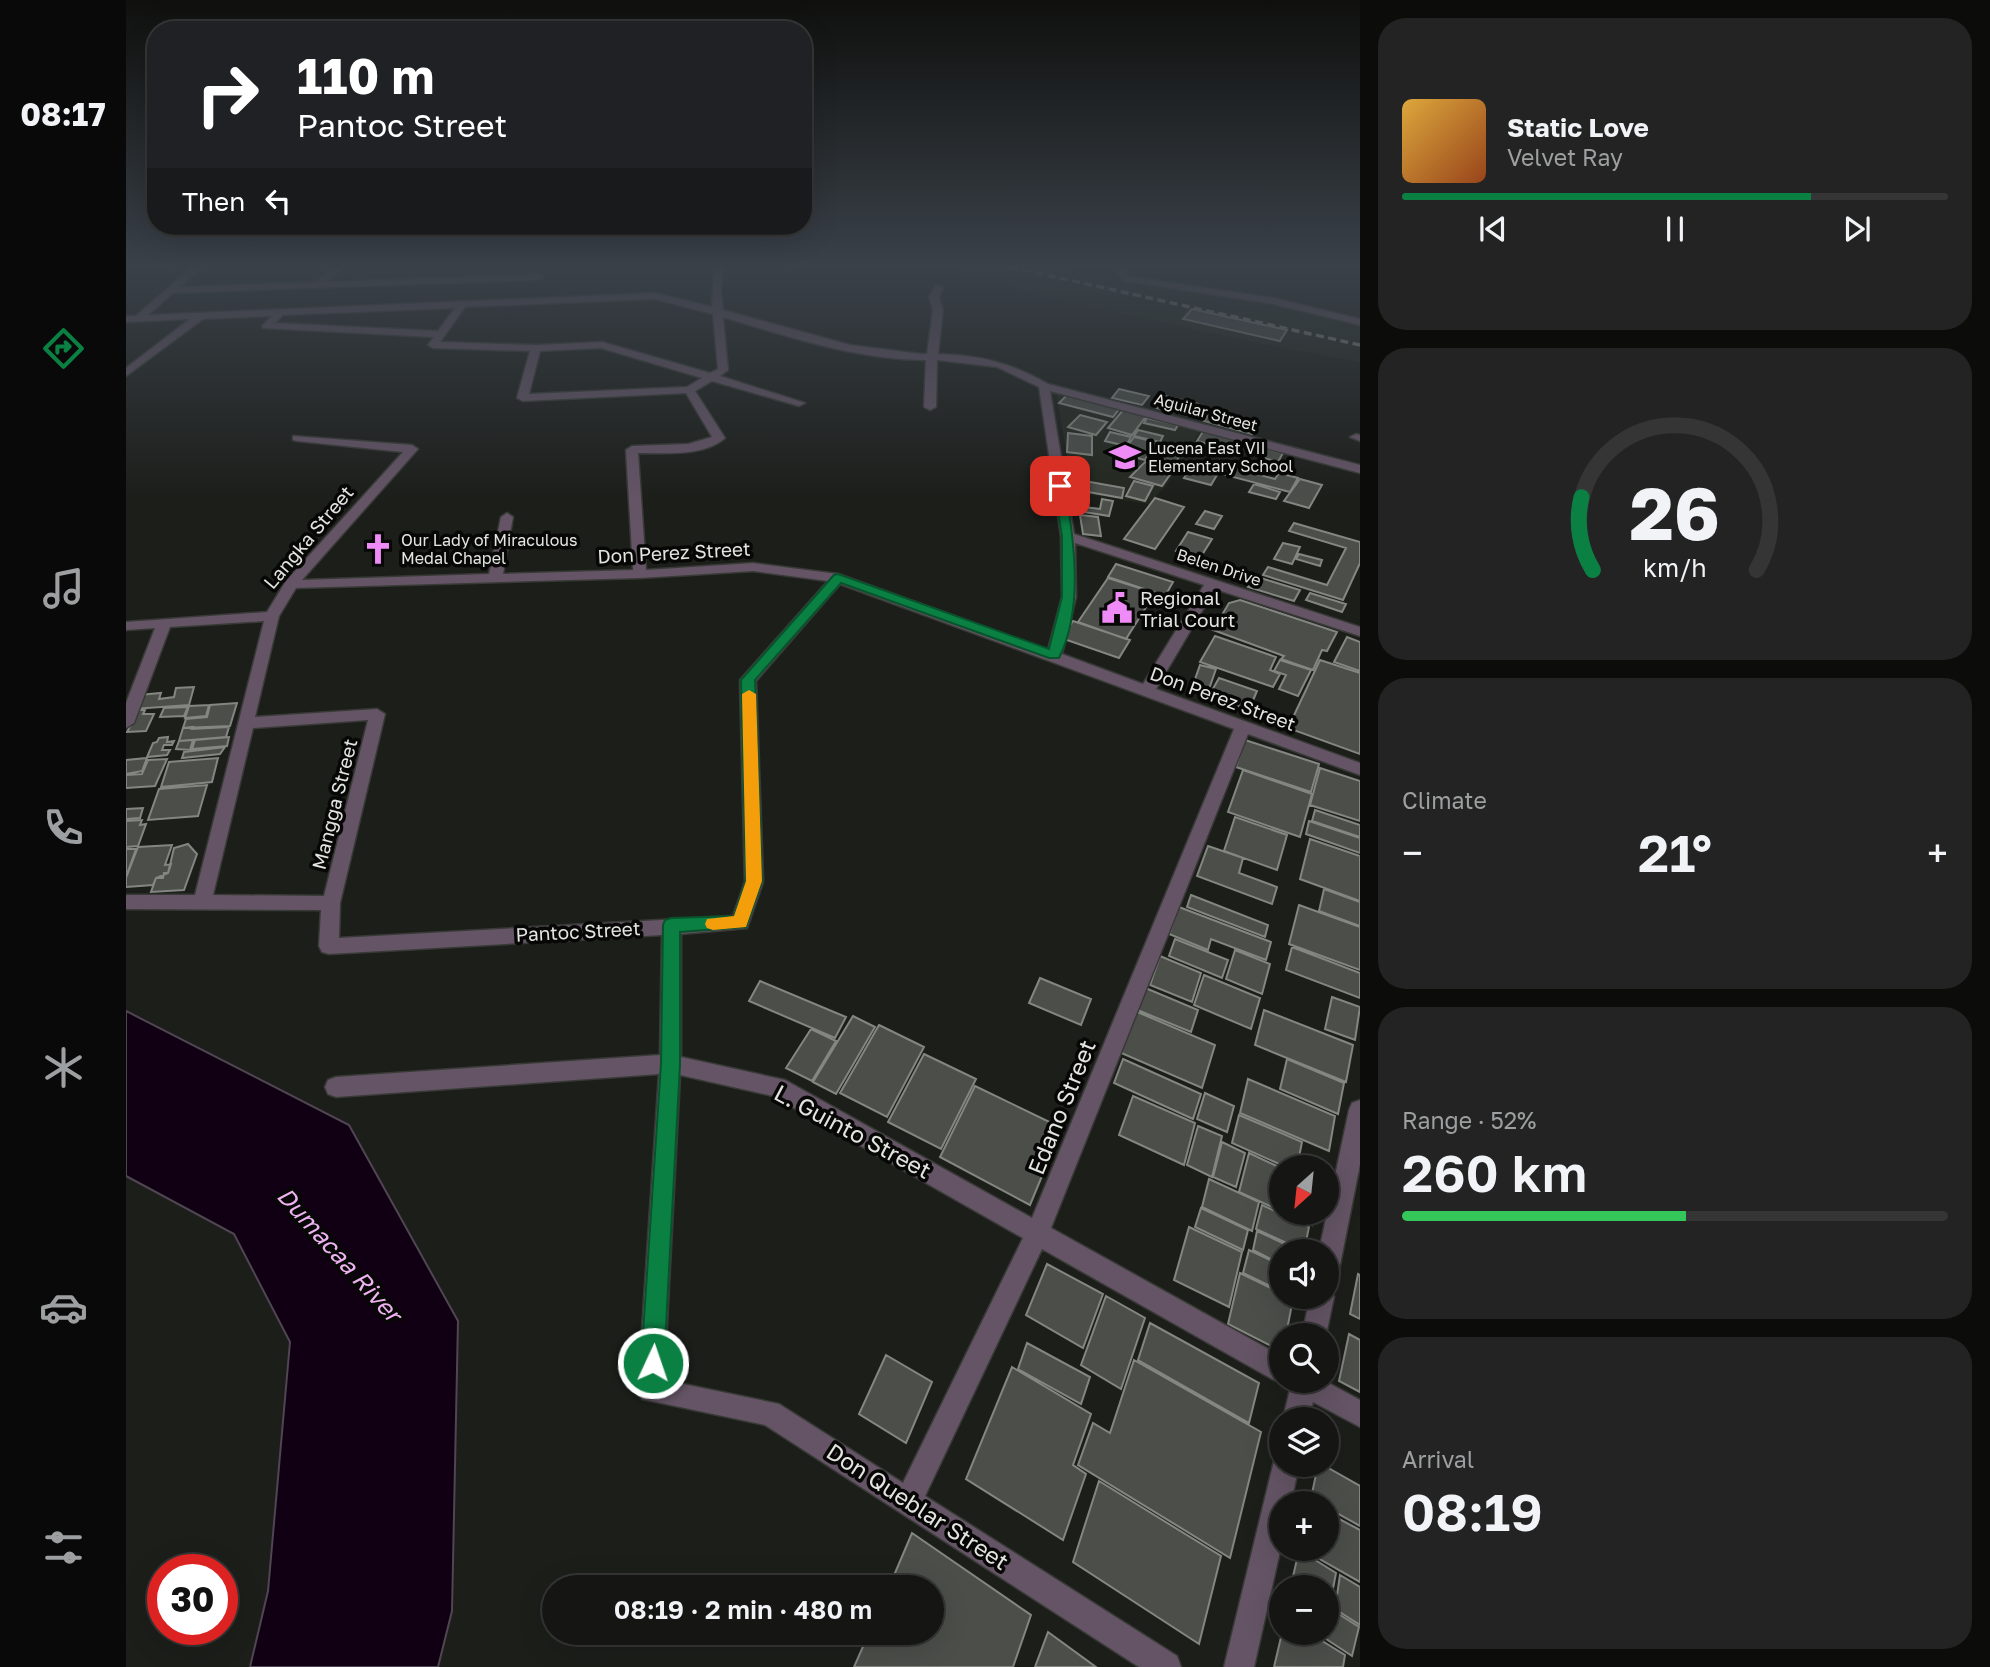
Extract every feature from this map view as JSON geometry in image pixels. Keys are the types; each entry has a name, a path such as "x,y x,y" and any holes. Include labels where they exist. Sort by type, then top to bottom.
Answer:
{"street":[{"path":"126,373 163,345"},
{"path":"433,345 536,348 602,345 799,403"},
{"path":"536,348 523,398 689,390 723,370 724,345"},
{"name":"Aguilar Street","path":"833,345 886,355 979,358 1007,365 1044,386 1360,469"},
{"path":"930,407 929,382 934,345"},
{"path":"1044,386 1068,536 1069,597 1054,655"},
{"path":"640,574 632,450 691,447 708,444 719,438 689,390"},
{"name":"Langka Street","path":"203,900 272,615 291,584 412,449 297,438"},
{"path":"495,578 507,517"},
{"name":"Belen Drive","path":"1068,536 1360,632"},
{"name":"Don Perez Street","path":"291,584 640,574 753,567 838,578 1360,769"},
{"name":"Pantoc Street","path":"331,903 329,946 740,923 754,881 748,680 838,578"},
{"path":"1147,690 1212,583"},
{"path":"126,625 272,615"},
{"path":"126,723 164,623"},
{"name":"Mangga Street","path":"246,723 377,714 331,903"},
{"name":"Edano Street","path":"909,1500 1038,1233 1244,725"},
{"path":"126,902 203,900 331,903"},
{"path":"670,1064 671,925"},
{"name":"L. Guinto Street","path":"335,1087 670,1064 777,1087 1269,1363"},
{"name":"Don Queblar Street","path":"670,1064 651,1390 770,1413 1166,1667"},
{"path":"1333,1239 1360,1110"},
{"path":"1323,1393 1360,1414"},
{"path":"1238,1667 1283,1477"}],"shaded area":[{"path":"1268,345 1360,345 1360,362"},
{"name":"Lucena East VII Elementary School","path":"1056,392 1202,428 1166,486 1148,504 1073,492"}],"water":[{"name":"Dumacaa River","path":"126,1011 349,1125 458,1321 452,1611 438,1667 250,1667 268,1591 290,1342 234,1234 126,1176"}],"building":[{"path":"1119,389 1149,396 1142,405 1112,398"},
{"path":"1067,395 1120,408 1113,417 1059,403"},
{"path":"1165,396 1198,404 1190,416 1157,408"},
{"path":"1124,409 1147,415 1132,435 1108,428"},
{"path":"1210,413 1258,425 1252,434 1204,421"},
{"path":"1080,415 1107,422 1096,435 1068,427"},
{"path":"1147,418 1178,425 1175,430 1144,423"},
{"path":"1138,430 1163,436 1160,442 1134,436"},
{"path":"1204,430 1242,440 1236,451 1197,441"},
{"path":"1110,432 1131,437 1126,446 1105,441"},
{"path":"1068,433 1092,436 1092,455 1067,452"},
{"path":"1134,437 1156,442 1145,460 1122,454"},
{"path":"1160,447 1182,452 1172,468 1150,462"},
{"path":"1259,447 1283,453 1278,462 1254,455"},
{"path":"1209,461 1275,479 1279,473 1298,478 1290,492 1203,469"},
{"path":"1145,462 1174,469 1162,486 1130,477"},
{"path":"1190,468 1217,475 1211,485 1184,478"},
{"path":"1300,479 1322,485 1309,508 1284,501"},
{"path":"1079,480 1124,488 1122,498 1077,490"},
{"path":"1134,481 1153,486 1145,501 1126,496"},
{"path":"1254,484 1280,492 1276,499 1249,492"},
{"path":"1155,498 1184,507 1155,549 1124,539"},
{"path":"1102,499 1113,501 1109,516 1084,512 1085,507 1100,509"},
{"path":"1205,511 1222,516 1214,529 1196,524"},
{"path":"1080,515 1098,517 1101,536 1083,534"},
{"path":"1294,523 1360,542 1360,563 1343,600 1263,575 1268,567 1327,585 1346,548 1289,531"},
{"path":"1188,532 1212,539 1200,558 1176,551"},
{"path":"1283,543 1300,547 1292,564 1274,559"},
{"path":"1299,554 1322,560 1320,566 1296,559"},
{"path":"1116,564 1173,582 1165,596 1108,577"},
{"path":"1254,576 1300,590 1294,601 1248,587"},
{"name":"Regional Trial Court","path":"1108,578 1155,593 1126,639 1078,622"},
{"path":"1310,593 1346,604 1342,612 1306,600"},
{"path":"1240,600 1337,632 1327,651 1322,650 1313,670 1281,659 1284,656 1213,630 1229,603"},
{"path":"1073,621 1130,640 1119,658 1061,638"},
{"path":"1215,636 1276,657 1270,670 1280,674 1273,687 1200,662"},
{"path":"1347,637 1360,642 1360,671 1334,662"},
{"path":"1280,660 1311,670 1298,696 1279,689 1286,675 1274,671"},
{"path":"1320,660 1360,673 1360,754 1288,728"},
{"path":"1200,665 1216,669 1209,689 1193,685"},
{"path":"1219,678 1257,691 1249,710 1209,696"},
{"path":"194,687 189,705 134,709 139,695 161,693 159,699 174,697 176,688"},
{"path":"237,703 230,726 183,728 186,719 207,717 210,705"},
{"path":"209,705 206,716 185,718 189,706"},
{"path":"188,707 184,716 160,717 164,708"},
{"path":"139,710 145,710 143,714 154,714 146,731 127,732"},
{"path":"193,727 192,729 229,727 226,737 179,741 183,728"},
{"path":"168,737 167,742 174,741 172,745 164,745 162,750 170,750 167,755 147,757 153,743 159,738"},
{"path":"229,737 227,746 192,749 195,740"},
{"path":"193,740 190,750 176,749 179,741"},
{"path":"1245,740 1319,764 1311,792 1236,767"},
{"path":"225,747 220,754 182,758 184,752"},
{"path":"147,758 142,771 126,774 126,760"},
{"path":"218,758 212,782 161,787 169,762"},
{"path":"167,759 155,786 126,788 126,775 142,774 148,760"},
{"path":"1320,768 1360,781 1360,821 1310,805"},
{"path":"1243,770 1312,794 1300,837 1228,812"},
{"path":"207,785 198,816 148,820 159,789"},
{"path":"143,808 140,818 126,819 126,809"},
{"path":"1315,810 1360,825 1360,837 1312,821"},
{"path":"1235,817 1287,835 1277,870 1224,851"},
{"path":"142,820 140,825 146,824 138,846 126,847 126,821"},
{"path":"1309,821 1360,838 1360,853 1306,834"},
{"path":"1310,839 1360,856 1360,901 1300,879"},
{"path":"188,844 197,854 184,890 151,892 156,878 168,873 174,848"},
{"path":"172,845 165,865 171,864 163,878 156,878 153,885 126,887 126,878 138,847"},
{"path":"1208,846 1243,858 1239,873 1277,887 1272,904 1197,876"},
{"path":"126,849 136,849 126,877"},
{"path":"1324,889 1360,902 1360,926 1319,911"},
{"path":"1191,895 1268,925 1265,937 1187,907"},
{"path":"1299,905 1360,927 1360,970 1289,944"},
{"path":"1179,907 1271,942 1266,960 1211,939 1208,950 1169,934"},
{"path":"1175,939 1228,960 1222,978 1169,956"},
{"path":"1292,947 1360,973 1360,998 1286,970"},
{"path":"1235,950 1270,964 1262,994 1226,979"},
{"path":"1160,956 1201,973 1192,1002 1150,985"},
{"path":"1204,975 1260,998 1251,1029 1194,1005"},
{"path":"1040,978 1091,999 1081,1025 1029,1003"},
{"path":"760,981 846,1017 835,1038 749,1001"},
{"path":"1143,987 1198,1010 1191,1032 1135,1009"},
{"path":"1332,997 1360,1007 1355,1040 1325,1029"},
{"path":"1264,1010 1353,1045 1346,1082 1255,1045"},
{"path":"1135,1011 1215,1045 1202,1088 1119,1052"},
{"path":"853,1016 875,1027 836,1094 813,1082"},
{"path":"879,1025 924,1047 887,1117 840,1093"},
{"path":"811,1029 836,1041 812,1081 786,1068"},
{"path":"924,1054 976,1079 941,1149 888,1122"},
{"path":"1123,1059 1201,1094 1193,1119 1114,1083"},
{"path":"1287,1059 1344,1083 1338,1114 1280,1089"},
{"path":"1248,1079 1335,1116 1329,1151 1240,1113"},
{"path":"975,1086 1062,1128 1030,1205 940,1157"},
{"path":"1205,1093 1234,1106 1227,1132 1197,1119"},
{"path":"1133,1096 1195,1123 1184,1165 1119,1135"},
{"path":"1239,1115 1302,1142 1299,1155 1269,1155 1269,1159 1232,1143"},
{"path":"1198,1126 1222,1136 1212,1177 1187,1165"},
{"path":"1222,1142 1245,1153 1236,1187 1213,1177"},
{"path":"1249,1153 1269,1162 1269,1206 1239,1192"},
{"path":"1209,1179 1259,1202 1252,1231 1202,1207"},
{"path":"1262,1205 1269,1208 1269,1225 1309,1227 1306,1239 1278,1239 1256,1229"},
{"path":"1201,1208 1248,1230 1243,1250 1195,1227"},
{"path":"1189,1227 1242,1252 1229,1307 1174,1280"},
{"path":"1257,1231 1274,1239 1269,1239 1269,1258 1253,1250"},
{"path":"1249,1250 1269,1259 1269,1285 1243,1273"},
{"path":"1047,1264 1103,1294 1083,1348 1026,1315"},
{"path":"1240,1273 1269,1287 1269,1309 1291,1309 1288,1323 1269,1323 1269,1345 1228,1324"},
{"path":"1358,1274 1360,1275 1360,1319 1350,1314"},
{"path":"1106,1296 1145,1318 1121,1389 1081,1365"},
{"path":"1150,1323 1259,1383 1249,1423 1138,1360"},
{"path":"1349,1334 1360,1340 1360,1392 1339,1381"},
{"path":"1027,1343 1090,1377 1081,1404 1018,1369"},
{"path":"886,1355 932,1382 906,1443 859,1414"},
{"path":"1134,1360 1261,1432 1230,1558 1078,1465 1093,1423 1110,1433"},
{"path":"1012,1367 1091,1414 1073,1465 1086,1474 1063,1540 966,1479"},
{"path":"1339,1474 1360,1486 1360,1526 1339,1514 1339,1491 1312,1491 1315,1477 1339,1477"},
{"path":"1099,1481 1221,1556 1199,1644 1073,1562"},
{"path":"1339,1519 1360,1530 1360,1582 1323,1561 1339,1561"},
{"path":"912,1533 1031,1615 1013,1667 854,1667 864,1645 944,1645 944,1575 894,1575"},
{"path":"1297,1561 1317,1561 1336,1573 1336,1575 1293,1575"},
{"path":"1340,1575 1360,1587 1360,1625 1339,1612"},
{"path":"1339,1614 1359,1627 1352,1656 1335,1645 1339,1645"},
{"path":"1048,1632 1096,1667 1035,1667"},
{"path":"1279,1645 1329,1645 1345,1655 1343,1667 1274,1667"}],"slow traffic":[{"path":"713,924 740,923 754,881 749,694"}],"place":[{"name":"Lucena East VII Elementary School","path":"1125,457"},
{"name":"Our Lady of Miraculous Medal Chapel","path":"378,549"},
{"name":"Regional Trial Court","path":"1117,608"}],"route":[{"path":"653,1363 670,1064 671,925 740,923 754,881 748,680 838,578 1054,655 1069,597 1068,536 1060,486"}]}
